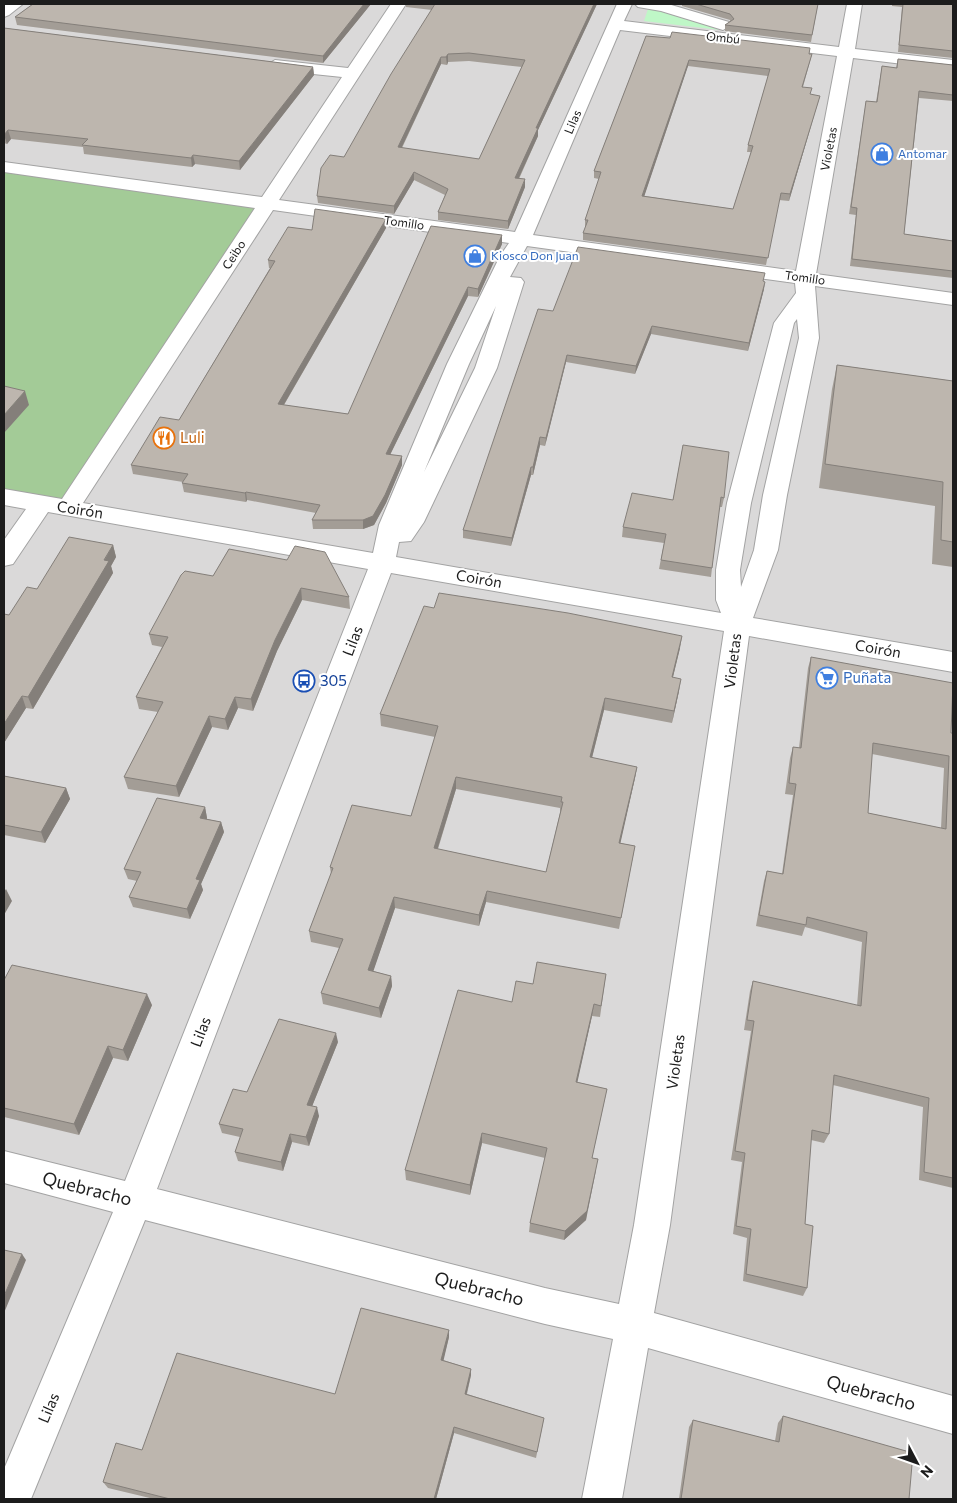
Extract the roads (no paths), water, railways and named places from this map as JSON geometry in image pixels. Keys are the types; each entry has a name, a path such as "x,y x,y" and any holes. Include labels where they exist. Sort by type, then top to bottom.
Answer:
{"street":[{"path":"4,12 15,4"},
{"name":"Ceibo","path":"70,508 351,73 398,4"},
{"name":"Lilas","path":"11,1499 136,1201 383,562 412,522 486,368 517,270 522,239 624,4"},
{"name":"Ombú","path":"644,4 663,7 802,46"},
{"name":"Violetas","path":"602,1499 654,1215 738,623 766,550 775,495 809,338 805,286 855,4"},
{"name":"Ombú","path":"615,25 953,65"},
{"path":"260,63 351,73"},
{"name":"Tomillo","path":"4,167 522,239 805,286 953,298"},
{"name":"Violetas","path":"738,623 729,600 728,570 739,503 784,323 805,286"},
{"name":"Coirón","path":"4,497 738,623 953,662"},
{"path":"4,558 42,504"},
{"name":"Quebracho","path":"4,1167 545,1306 635,1326 953,1415"}],"place":[{"name":"Antomar","path":"882,154"},
{"name":"Kiosco Don Juan","path":"475,256"},
{"name":"Luli","path":"164,438"},
{"name":"Puñata","path":"827,678"},
{"name":"305","path":"304,681"}]}
